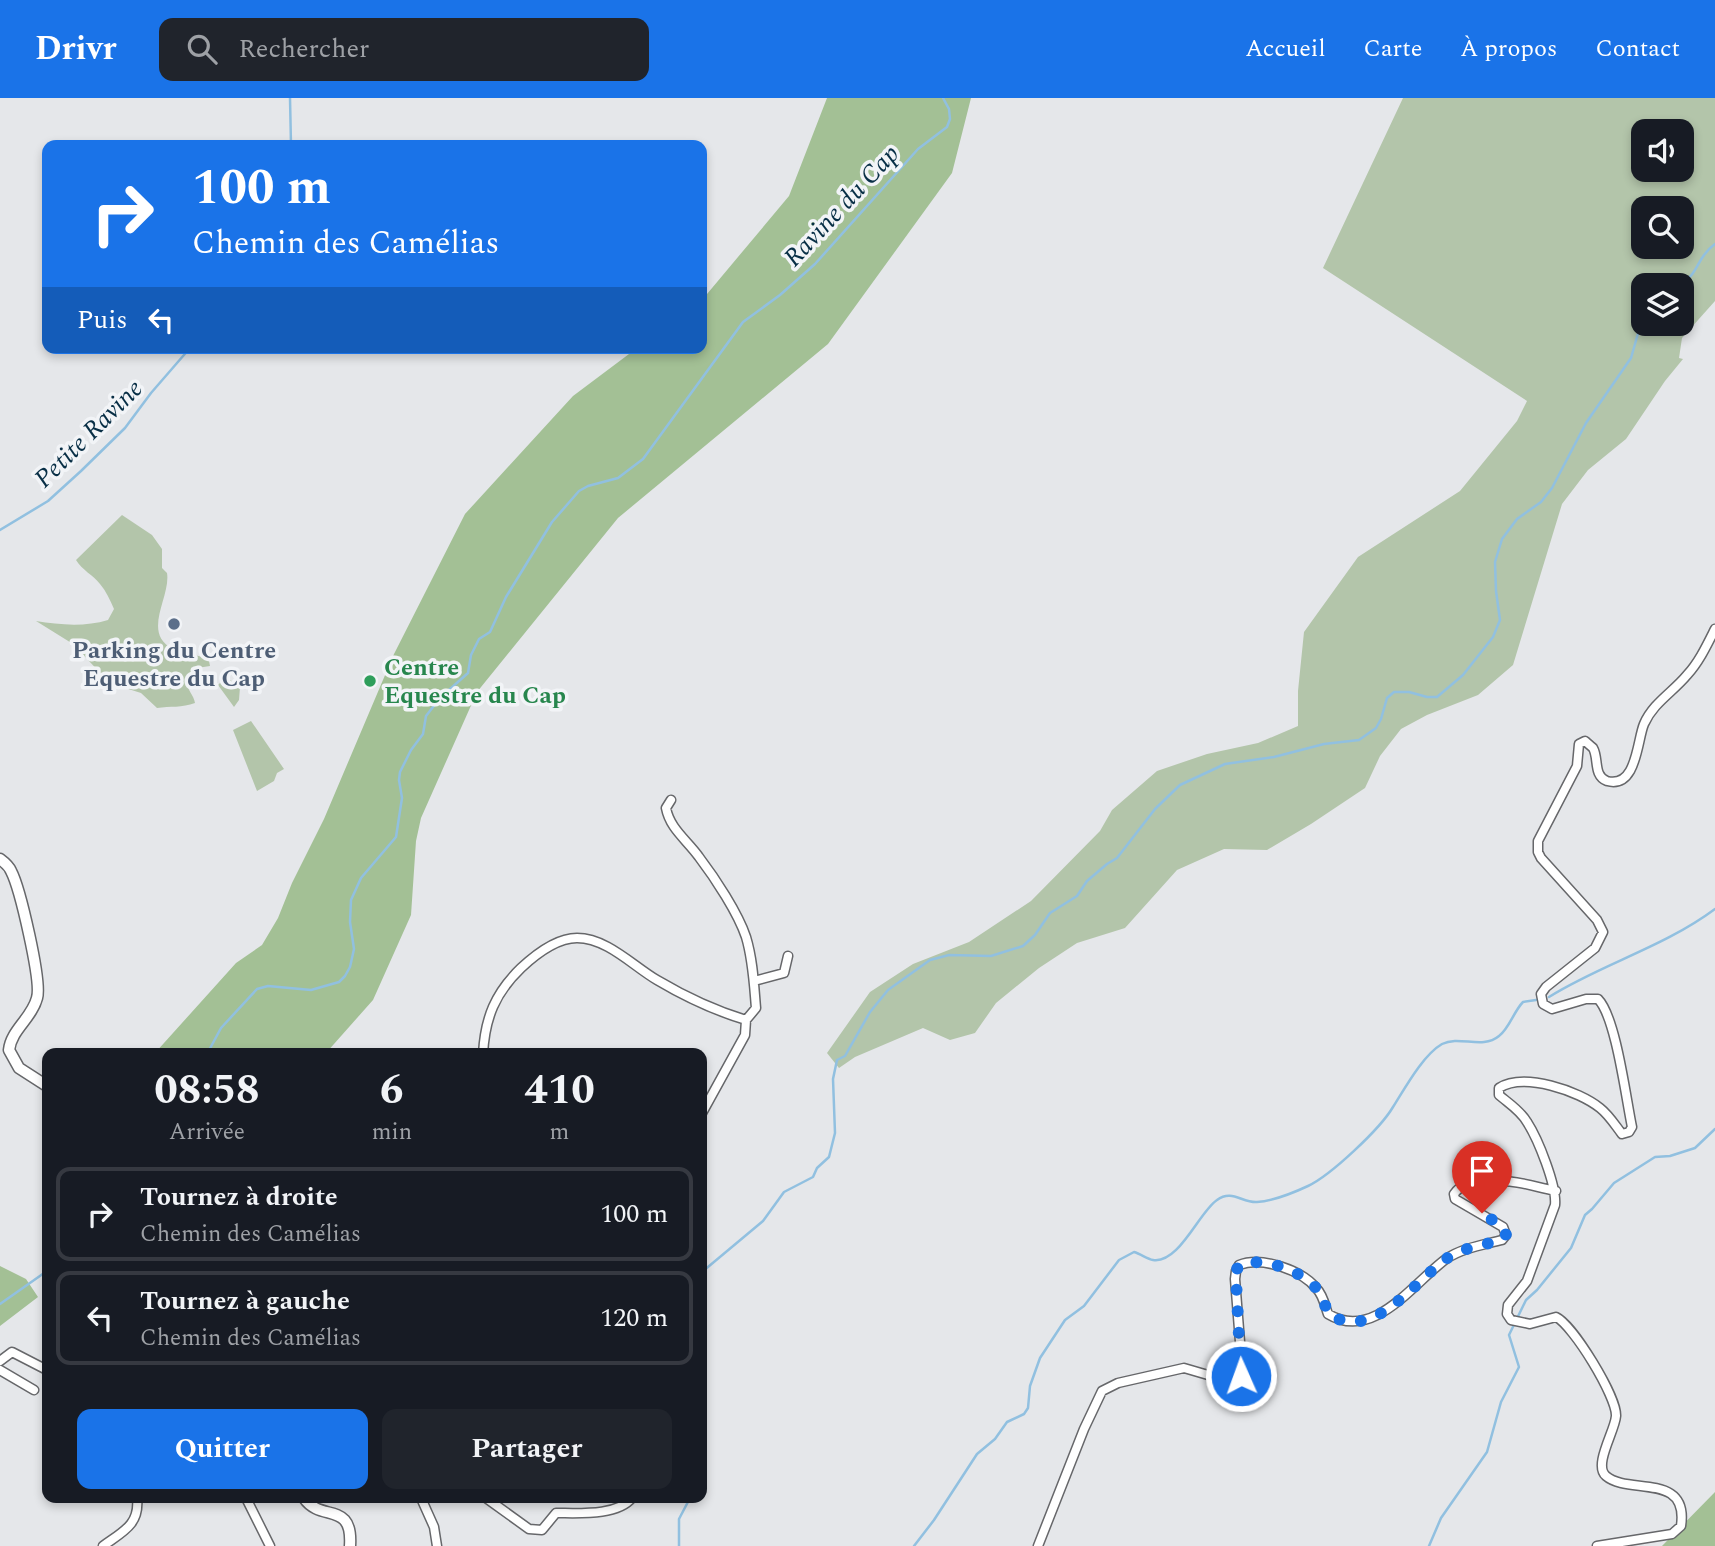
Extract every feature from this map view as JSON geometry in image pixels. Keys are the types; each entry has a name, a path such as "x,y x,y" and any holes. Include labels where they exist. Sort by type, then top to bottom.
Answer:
{"main road":[{"path":"0,859 11,870 15,881 39,989 33,1009 12,1039 9,1050 19,1068 42,1083"},
{"path":"309,1503 346,1521 351,1528 350,1546"}],"street":[{"path":"1597,1546 1672,1534 1681,1526 1680,1510 1671,1494 1664,1490 1617,1481 1606,1476 1601,1464 1616,1416 1612,1396 1562,1320 1556,1317 1530,1324 1511,1320 1507,1314 1508,1306 1528,1281 1555,1205 1556,1191 1527,1122 1520,1112 1499,1095 1500,1088 1511,1084 1552,1084 1598,1106 1622,1134 1629,1132 1632,1127 1614,1038 1604,1005 1598,999 1586,999 1552,1009 1543,1004 1541,994 1546,987 1595,948 1603,932 1597,920 1541,858 1538,841 1577,766 1579,744 1585,741 1594,749 1599,774 1604,779 1616,781 1623,777 1633,768 1643,725 1651,712 1693,668 1715,629"},
{"path":"671,800 666,808 668,821 697,853 717,882 746,937 754,981 756,1008 746,1020 745,1035 707,1104"},
{"path":"484,1048 486,1019 495,999 508,982 543,950 574,937 599,942 657,980 731,1016 746,1020"},
{"path":"754,981 784,974 788,956"},
{"path":"1038,1546 1084,1429 1102,1391 1118,1383 1184,1368 1232,1382 1238,1381 1242,1367 1236,1279 1239,1265 1257,1261 1299,1275 1311,1282 1320,1292 1328,1314 1354,1323 1382,1312 1453,1255 1502,1240 1506,1235 1503,1227 1455,1199 1457,1189 1464,1185 1497,1179 1514,1180 1556,1191"},
{"path":"0,1361 12,1352 42,1367"},
{"path":"0,1370 34,1390"},
{"path":"103,1546 135,1520 139,1510 138,1503"},
{"path":"248,1503 270,1546"},
{"path":"423,1503 434,1527 437,1546"},
{"path":"493,1503 529,1529 542,1530 555,1513 611,1510 627,1503"}],"green space":[{"path":"827,98 971,98 952,173 828,344 618,518 477,692 421,818 416,841 411,915 373,1000 330,1048 160,1048 236,963 262,945 278,918 324,819 394,654 465,514 573,396 629,354 707,354 707,294 789,196"},
{"path":"1403,98 1715,98 1715,301 1694,325 1694,273 1631,273 1631,336 1684,336 1679,358 1683,359 1626,439 1588,470 1562,504 1513,665 1478,695 1427,715 1401,729 1380,756 1365,788 1311,824 1267,850 1224,849 1177,870 1125,928 1077,943 1039,968 996,1003 975,1033 950,1040 923,1028 855,1057 839,1068 827,1053 870,992 913,964 969,942 1031,901 1100,831 1112,810 1157,771 1207,754 1258,743 1298,726 1298,691 1304,632 1358,557 1460,491 1517,421 1527,401 1323,268"},
{"path":"122,515 152,535 162,549 162,568 167,573 167,582 158,624 159,634 173,649 209,661 210,666 197,668 186,681 195,703 157,708 141,693 105,678 73,644 36,621 72,625 108,620 114,609 108,596 76,560"},
{"path":"226,677 240,687 239,700 234,707 218,685"},
{"path":"251,721 284,769 277,773 274,781 257,791 233,730"},
{"path":"0,1266 26,1279 38,1297 0,1326"},
{"path":"1715,1492 1715,1546 1662,1546"}],"waterway":[{"name":"Petite Ravine","path":"290,98 291,140"},
{"name":"Ravine du Cap","path":"210,1048 221,1028 257,989 268,986 311,990 339,982 345,976 354,949 350,922 351,900 361,878 396,837 402,798 400,772 423,734 426,716 440,698 468,673 471,655 479,639 490,632 506,597 552,522 579,491 618,478 643,459 743,322 780,295 815,264 918,149 947,127 949,109 943,98"},
{"path":"1693,273 1715,244"},
{"path":"707,1268 763,1221 784,1192 813,1177 817,1168 829,1157 835,1133 833,1079 837,1060 845,1056 870,1012 888,990 930,960 949,955 991,956 1023,946 1035,935 1050,913 1077,896 1087,881 1117,858 1155,809 1180,785 1225,764 1274,757 1324,744 1359,740 1376,728 1387,698 1394,692 1437,697 1463,675 1493,637 1500,620 1495,562 1502,539 1517,519 1541,502 1552,488 1586,423 1631,358 1637,336"},
{"name":"Petite Ravine","path":"0,530 48,501 81,471 125,428 185,354"},
{"path":"1549,997 1675,934 1715,909"},
{"path":"914,1546 977,1454 995,1439 1007,1422 1024,1414 1028,1408 1030,1386 1040,1358 1065,1320 1084,1306 1119,1260 1134,1252 1153,1260 1171,1254 1210,1206 1222,1197 1263,1201 1289,1194 1318,1180 1342,1162 1387,1116 1421,1064 1435,1049 1449,1042 1492,1040 1506,1029 1523,1002 1536,1000"},
{"path":"1429,1546 1441,1518 1487,1452 1501,1402 1519,1367 1509,1335 1526,1300 1571,1248 1585,1215 1614,1183 1655,1157 1670,1156 1695,1148 1715,1129"},
{"name":"Ravine du Cap","path":"0,1304 42,1275"},
{"path":"679,1546 679,1519 687,1503"}],"place":[{"name":"Parking du Centre Equestre du Cap","path":"174,624"},
{"name":"Centre Equestre du Cap","path":"370,681"}],"route":[{"path":"1241,1376 1236,1279 1239,1265 1257,1261 1299,1275 1311,1282 1320,1292 1328,1314 1354,1323 1368,1320 1382,1312 1418,1285 1444,1260 1469,1248 1502,1240 1506,1235 1503,1227 1482,1213"}]}
